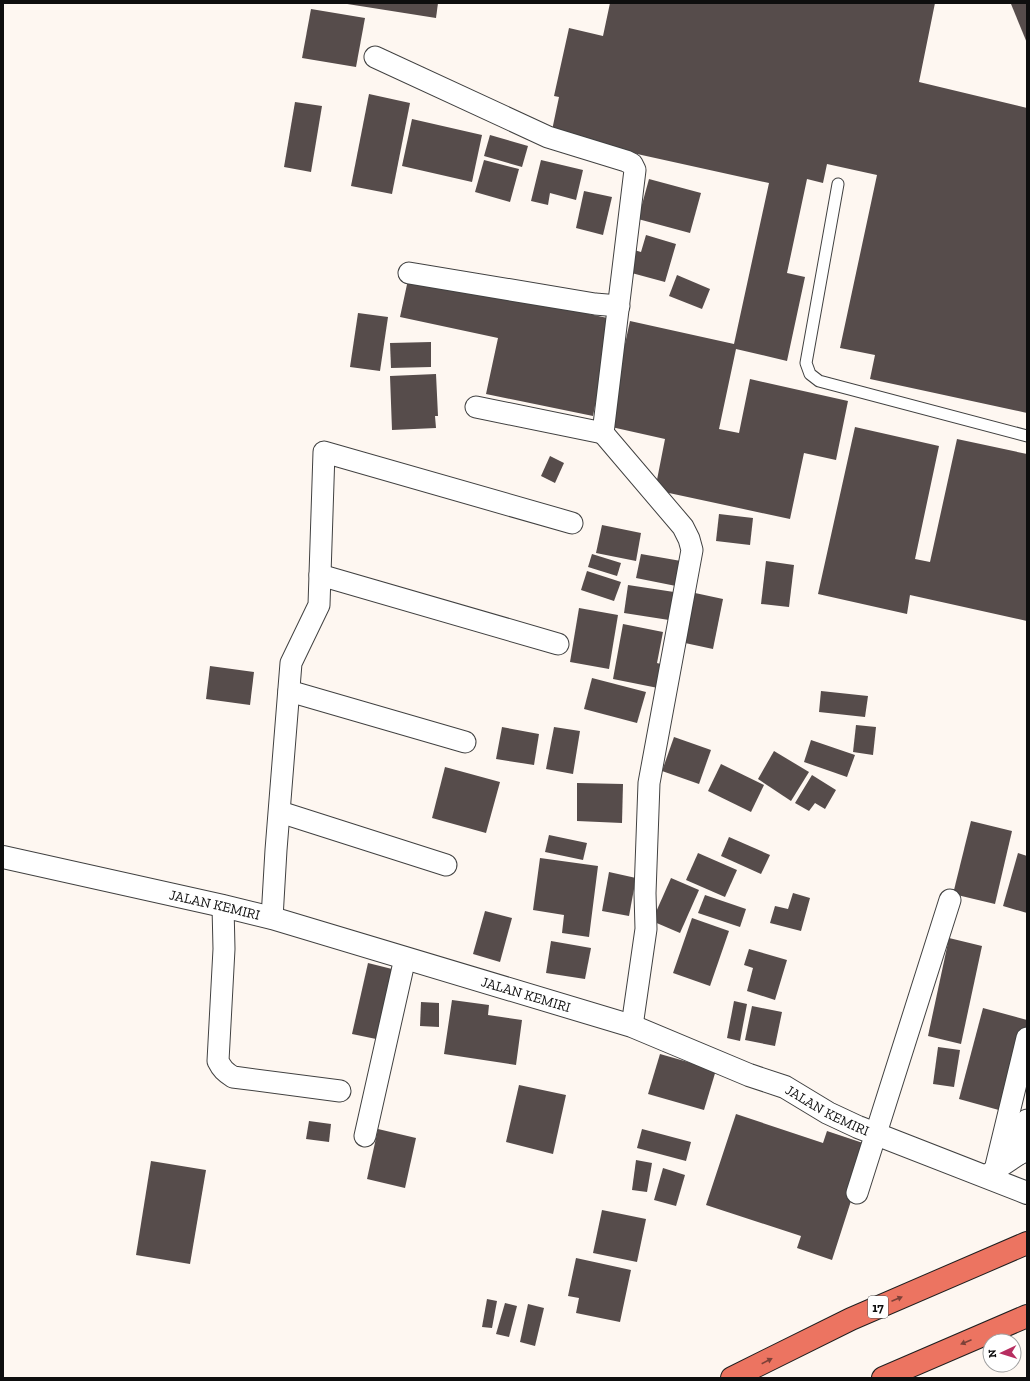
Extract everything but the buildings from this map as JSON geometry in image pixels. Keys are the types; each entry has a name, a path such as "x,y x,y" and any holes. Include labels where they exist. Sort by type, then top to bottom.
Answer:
{"highway":[{"name":"17","path":"732,1378 851,1319 1027,1243"},
{"path":"883,1378 1027,1316"}],"street":[{"path":"375,57 548,137 632,164 635,170 634,180 603,434"},
{"path":"409,273 596,304 619,306"},
{"path":"476,407 603,434 683,527 689,539 692,550 649,784 645,893 646,929 632,1026"},
{"path":"272,918 288,691 292,663 319,605 324,452 572,523"},
{"path":"320,575 558,644"},
{"path":"288,691 465,742"},
{"path":"280,812 446,865"},
{"name":"JALAN KEMIRI","path":"3,857 272,918 632,1026 749,1075 785,1087 828,1113 858,1128 990,1173 1018,1190"},
{"path":"857,1193 950,900"},
{"path":"223,906 224,949 218,1061 221,1068 224,1072 233,1077 340,1091"},
{"path":"365,1136 405,958"},
{"path":"990,1173 1027,1038"},
{"path":"990,1173 1023,1152 1027,1120"}],"lane":[{"path":"838,184 806,363 810,374 819,381 1027,436"}]}
